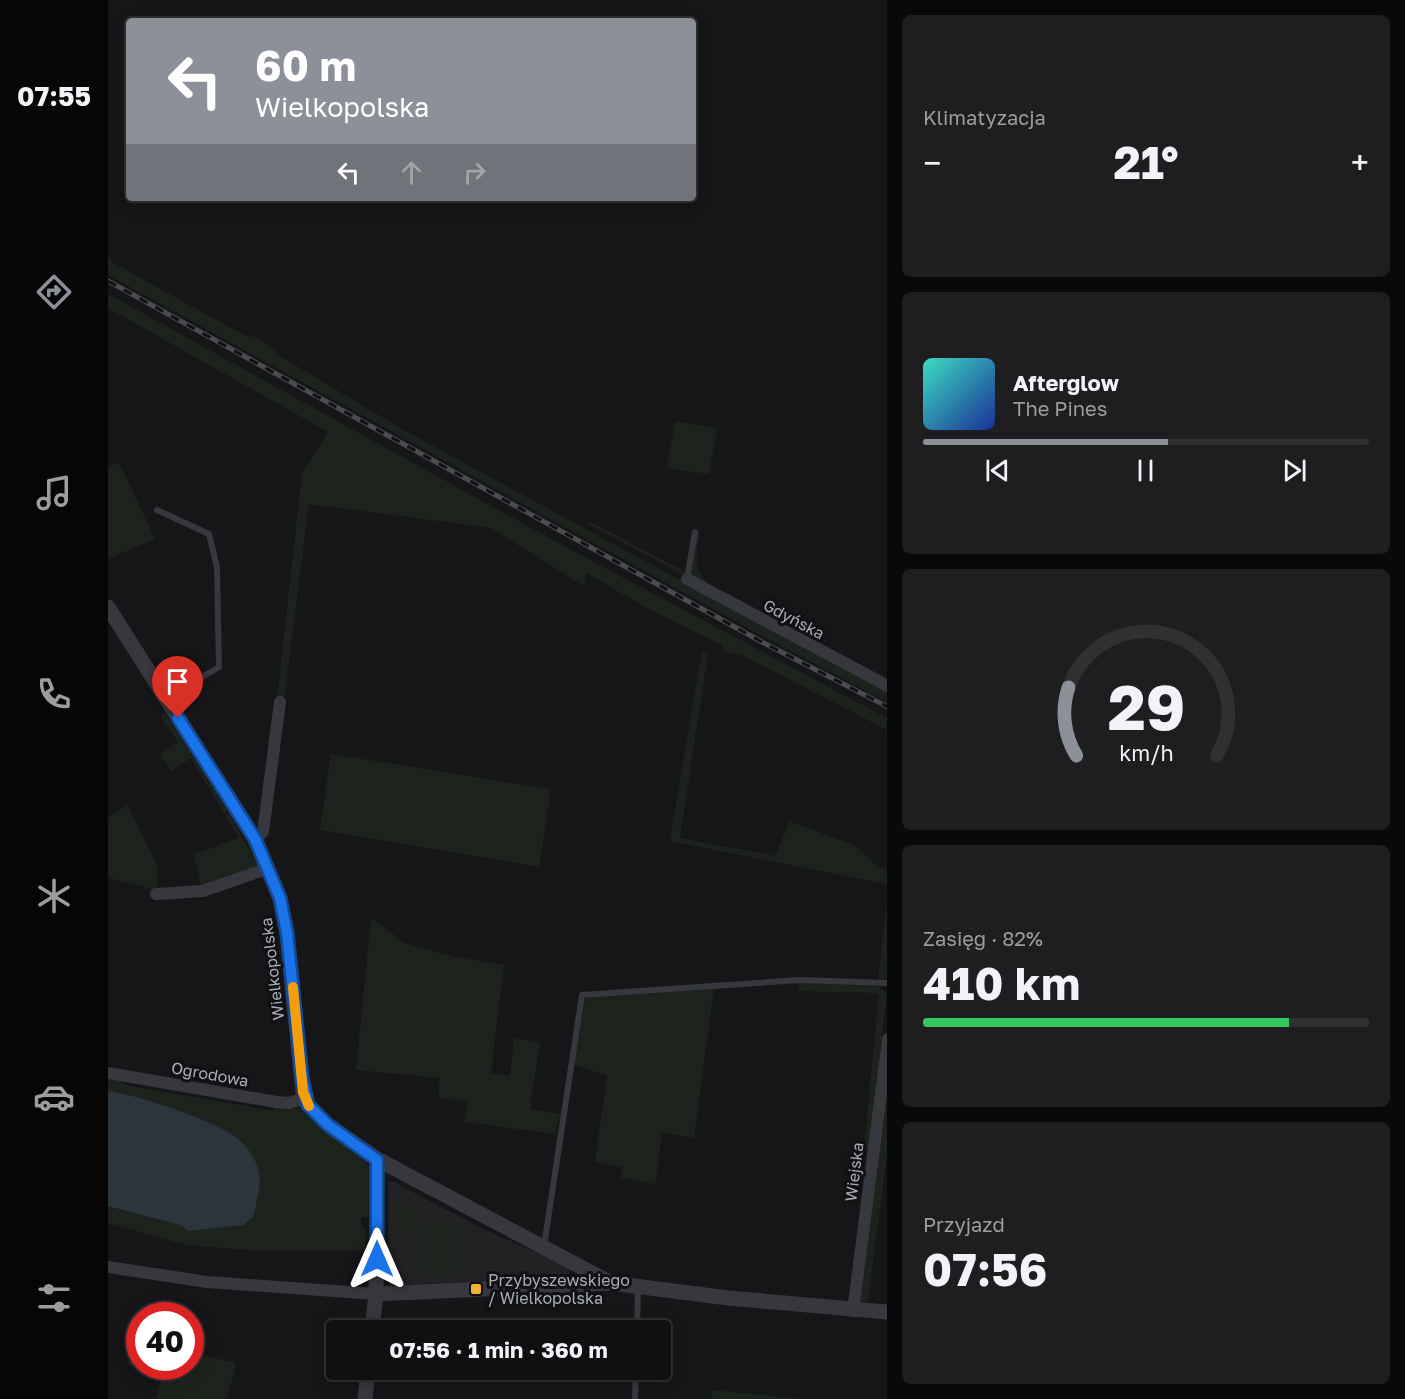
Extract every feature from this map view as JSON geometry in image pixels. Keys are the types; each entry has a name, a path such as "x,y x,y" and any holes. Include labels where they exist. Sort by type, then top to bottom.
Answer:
{"street":[{"name":"Gdyńska","path":"687,579 887,685"},
{"name":"Wielkopolska","path":"108,606 255,839 269,868 280,898 287,933 305,1098"},
{"path":"255,839 263,832 280,702"},
{"path":"156,894 203,891 269,868"},
{"name":"Wiejska","path":"853,1311 887,1047"},
{"name":"Ogrodowa","path":"108,1073 289,1104 305,1098"},
{"path":"305,1098 308,1105 328,1125 377,1160 611,1283"},
{"path":"373,1320 376,1293 377,1160"},
{"path":"108,1267 207,1282 376,1293 611,1283 638,1288 853,1311 887,1312"},
{"path":"365,1399 367,1380"}],"lane":[{"path":"157,510 209,534 217,567 219,667 165,698"},
{"path":"687,579 694,532"},
{"path":"544,1246 582,996 799,980 887,983"},
{"path":"637,1320 638,1288"},
{"path":"635,1399 636,1380"}],"shaded area":[{"path":"108,254 113,263 246,336 257,337 276,350 275,353 400,428 770,629 887,689 887,702 766,638 108,275"},
{"path":"108,294 549,538 887,718 887,730 744,656 724,651 722,645 643,606 587,573 584,585 580,584 491,528 309,504 285,695 277,699 302,473 328,432 108,308"},
{"path":"675,421 717,428 709,474 667,468"},
{"path":"119,462 155,539 108,559 108,468"},
{"path":"589,521 686,572 684,575 588,524"},
{"path":"697,532 700,532 697,564 702,576 713,591 690,577"},
{"path":"702,651 708,653 680,838 776,856 789,821 856,846 878,867 887,870 887,884 670,841"},
{"path":"165,713 227,810 224,813 191,758 171,771 160,754 178,742 160,716"},
{"path":"331,754 551,789 539,867 320,830"},
{"path":"127,804 158,867 157,890 108,878 108,818"},
{"path":"229,813 260,868 201,887 194,854 239,838 225,816"},
{"path":"887,903 887,978 878,980"},
{"path":"371,918 405,943 455,957 504,965 491,1073 510,1075 514,1038 540,1042 530,1109 560,1114 556,1134 465,1122 467,1102 438,1097 440,1078 356,1070"},
{"path":"799,983 876,986 887,992 869,1150 864,1149 879,993 798,991"},
{"path":"714,989 694,1138 662,1133 655,1184 621,1178 623,1167 595,1162 607,1076 574,1065 585,998"},
{"path":"108,1078 120,1079 125,1085 274,1111 276,1106 299,1109 363,1158 369,1168 368,1217 361,1217 361,1228 366,1229 365,1250 258,1251 187,1245 108,1223"},
{"path":"887,1079 887,1155 868,1302 859,1301"},
{"path":"108,1091 156,1103 194,1116 237,1138 252,1155 259,1174 260,1180 253,1217 243,1225 188,1231 181,1225 108,1206"},
{"path":"392,1181 477,1226 571,1268 568,1278 389,1285 388,1182"},
{"path":"392,1205 418,1205 418,1232 392,1233"},
{"path":"421,1223 459,1224 459,1275 424,1277"},
{"path":"204,1356 236,1363 227,1399 156,1399 161,1380 204,1380"},
{"path":"713,1390 802,1399 712,1399"}],"railway":[{"path":"108,281 762,642 887,706"}],"slow traffic":[{"path":"293,987 303,1092 309,1106"}],"place":[{"name":"Przybyszewskiego / Wielkopolska","path":"476,1289"}],"route":[{"path":"178,718 255,839 280,898 287,933 303,1092 308,1105 328,1125 377,1160 377,1259"}]}
